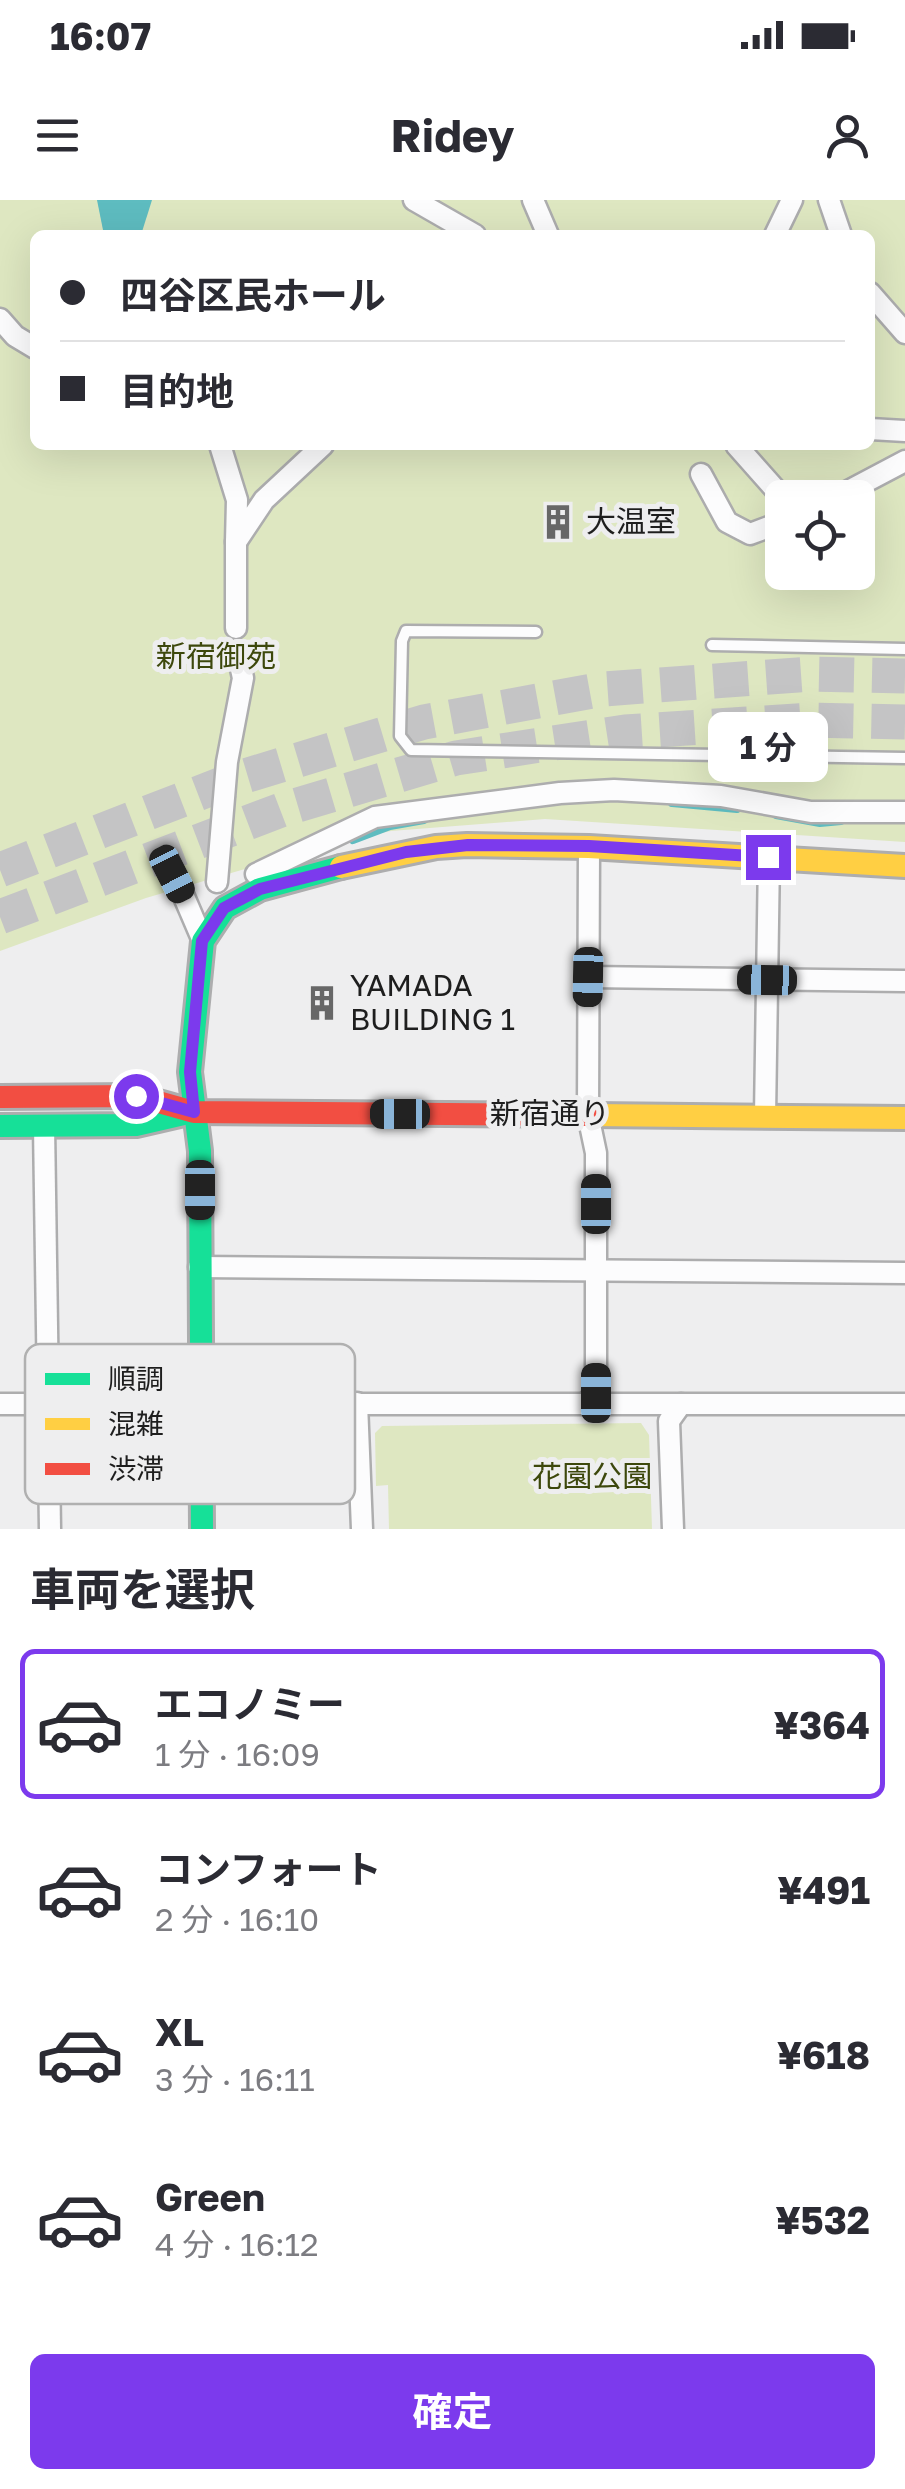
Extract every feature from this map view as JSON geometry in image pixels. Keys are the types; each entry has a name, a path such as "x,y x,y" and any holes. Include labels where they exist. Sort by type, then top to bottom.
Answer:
{"street":[{"path":"414,200 465,230"},
{"path":"533,200 546,230"},
{"path":"777,230 792,200"},
{"path":"829,200 839,230"},
{"path":"875,299 905,333"},
{"path":"0,320 14,336 30,345"},
{"path":"875,429 905,431"},
{"path":"222,450 237,500 236,628"},
{"path":"236,542 264,500 317,450"},
{"path":"740,450 767,480"},
{"path":"869,480 905,461"},
{"path":"701,474 727,522 750,534 765,528"},
{"path":"217,882 227,762 243,678 236,651"},
{"path":"256,874 376,817 560,793 614,790 721,796 811,812 905,812"},
{"path":"201,1344 200,1151 190,1072 206,934 224,908 260,889 406,852 468,845 589,846 905,866"},
{"path":"586,1403 596,1393 596,1153 588,1115 589,846"},
{"path":"765,1116 768,857"},
{"path":"182,892 206,934"},
{"path":"588,977 905,980"},
{"name":"新宿通り","path":"0,1098 136,1096 194,1112"},
{"name":"新宿通り","path":"0,1126 136,1125 194,1112 905,1118"},
{"path":"44,1126 48,1344"},
{"path":"200,1267 905,1273"},
{"path":"355,1403 905,1404"},
{"path":"358,1403 362,1529"},
{"path":"674,1529 669,1421 681,1404"},
{"path":"50,1504 50,1529"},
{"path":"202,1504 202,1529"}],"lane":[{"path":"536,632 406,631 402,642 400,736 404,745 412,750 905,758"},
{"path":"712,644 905,648"},
{"path":"163,855 182,892"}],"green space":[{"name":"新宿御苑","path":"0,200 905,200 905,842 545,819 391,831 341,841 146,898 0,951"},
{"name":"花園公園","path":"641,1423 649,1435 652,1529 389,1529 388,1485 376,1486 375,1433 382,1426"}],"water":[{"path":"97,200 152,200 143,230 103,230"}],"waterway":[{"path":"672,803 737,809"},
{"path":"776,815 820,823 841,821"},
{"path":"353,840 390,826 424,820"}],"tunnel":[{"path":"0,870 238,778 424,722 603,689 812,674 905,676"},
{"path":"0,917 281,810 456,758 625,732 810,720 905,722"}],"traffic: fast":[{"path":"201,1344 200,1151 190,1072 203,941 225,908 260,889 341,867"},
{"path":"0,1126 136,1125 188,1113"},
{"path":"202,1504 202,1529"}],"traffic: slow":[{"path":"341,867 436,847 467,845 589,847 905,866"},
{"path":"592,1115 905,1118"}],"traffic: jam":[{"path":"0,1097 137,1096 194,1112 592,1115"}],"place":[{"name":"大温室","path":"558,522"},
{"name":"YAMADA BUILDING 1","path":"322,1003"}],"route":[{"path":"136,1096 194,1112 190,1072 202,941 224,908 260,889 364,861 436,847 589,846 768,857"}]}
